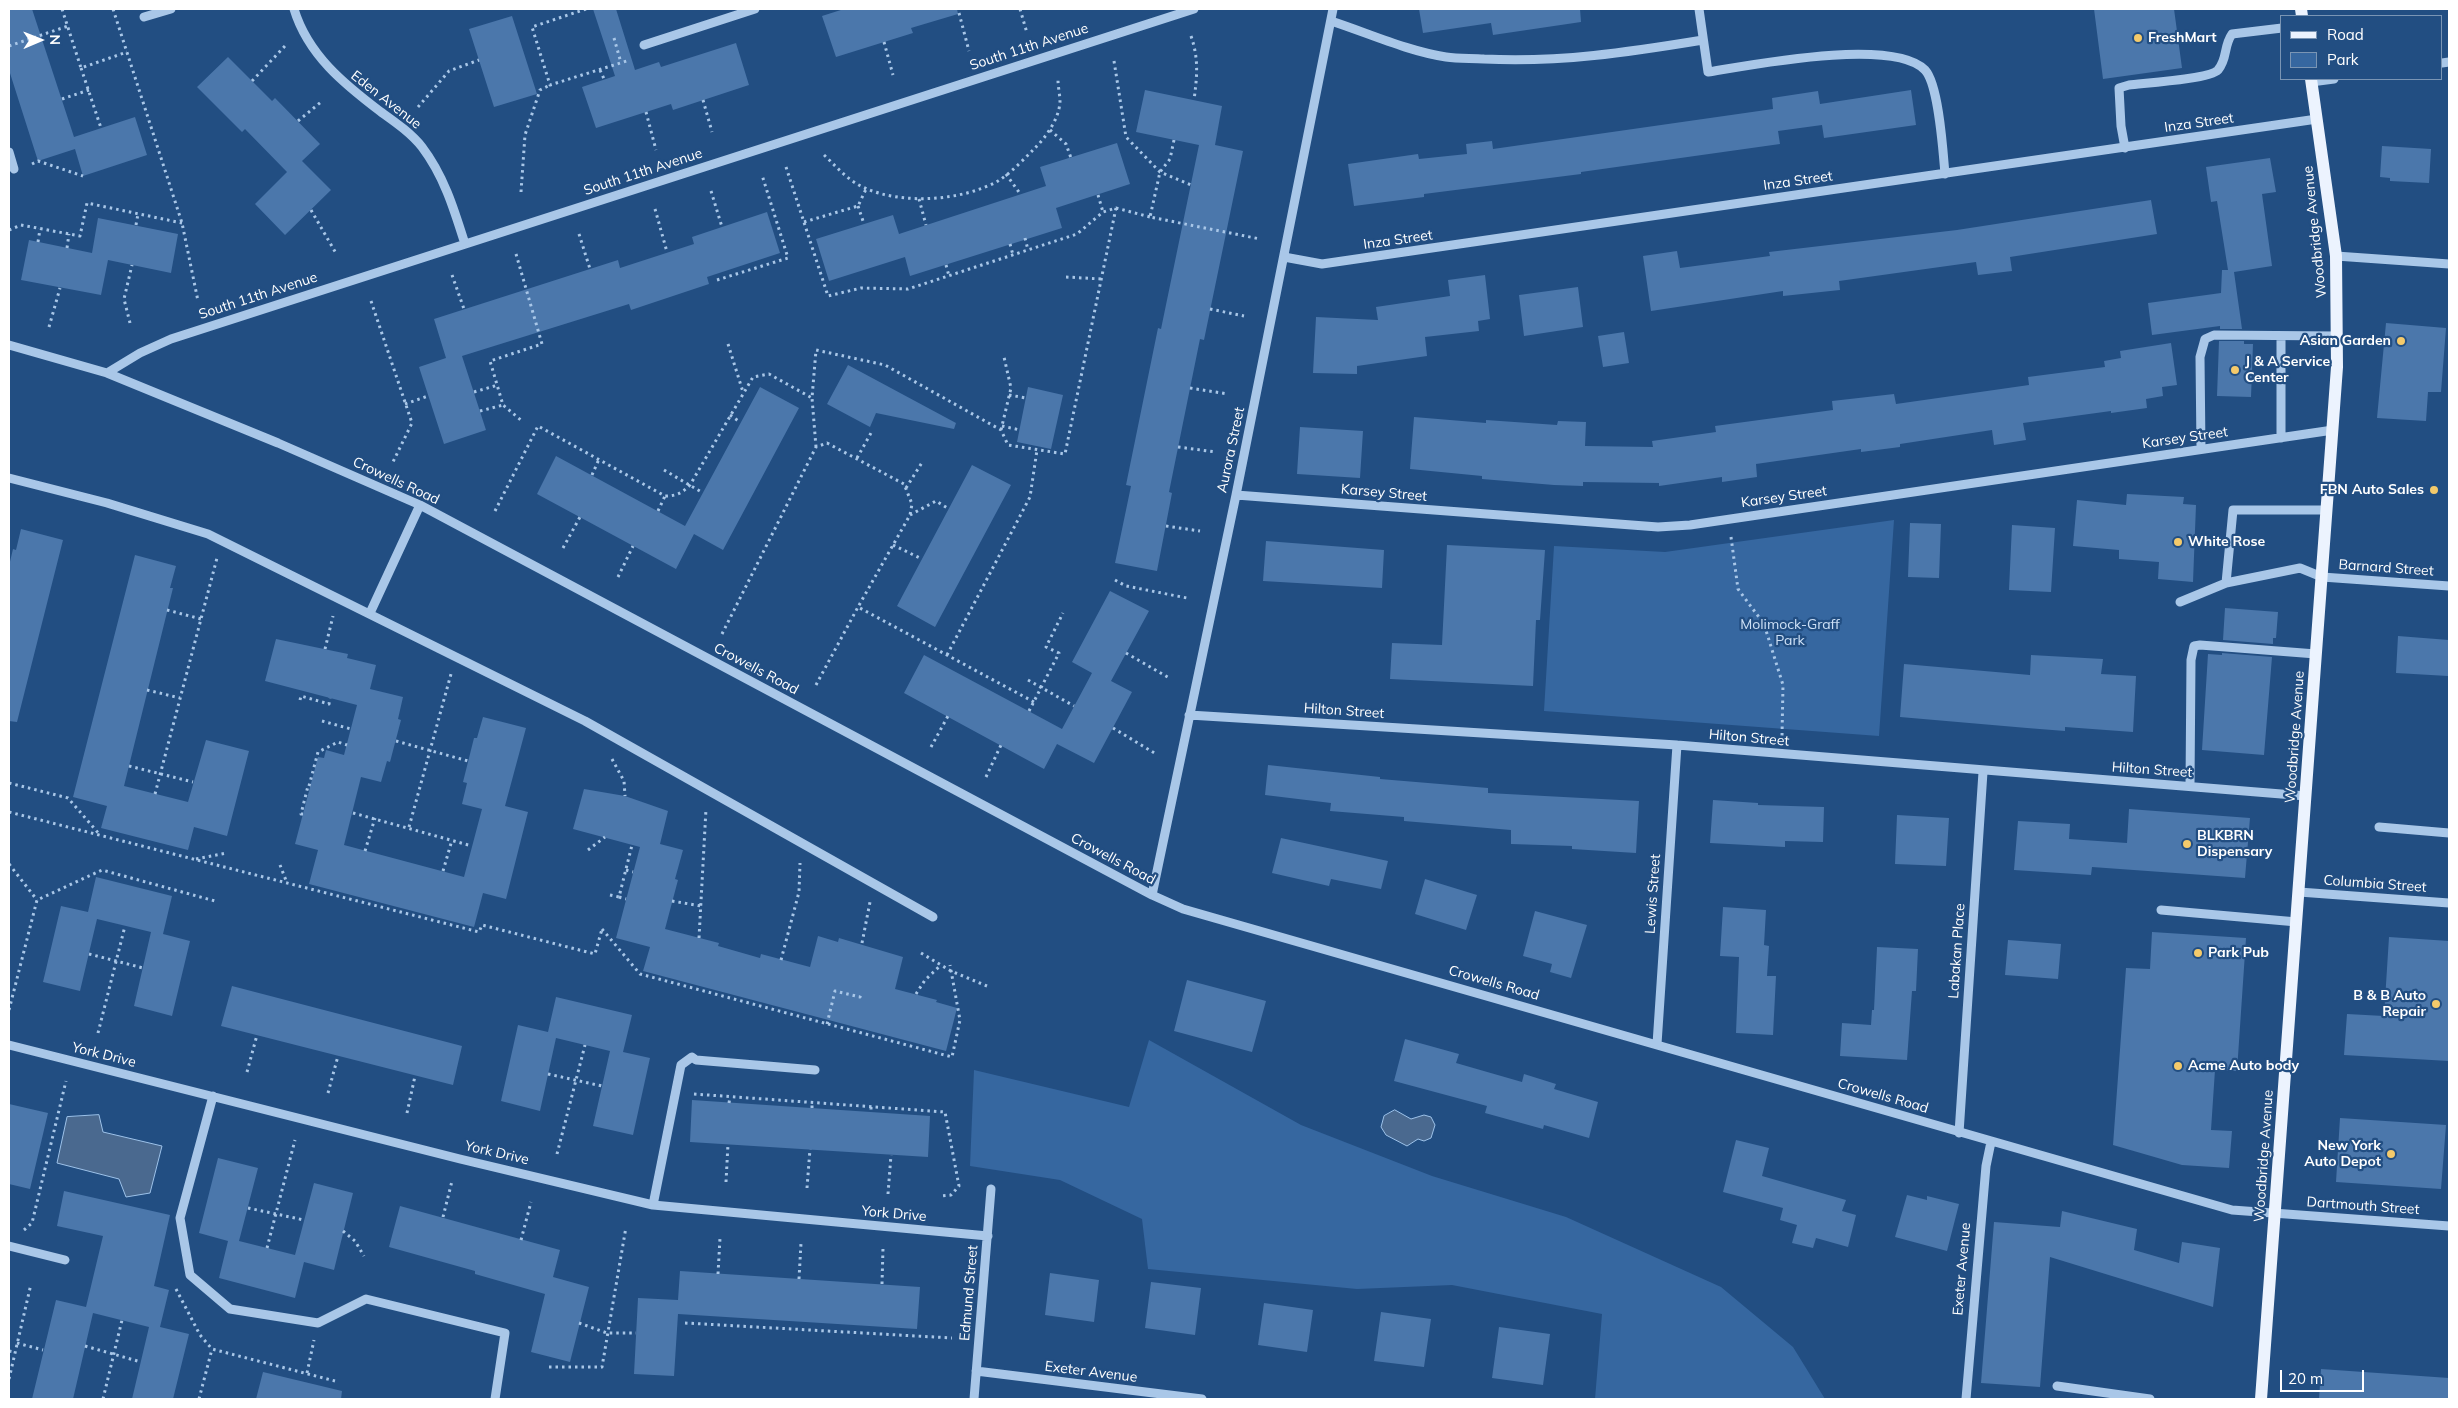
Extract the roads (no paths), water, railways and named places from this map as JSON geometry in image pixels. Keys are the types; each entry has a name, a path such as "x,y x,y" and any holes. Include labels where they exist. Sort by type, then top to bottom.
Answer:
{"main road":[{"name":"Woodbridge Avenue","path":"2262,1399 2337,367 2336,256 2311,80"}],"street":[{"path":"144,17 172,9"},
{"name":"Eden Avenue","path":"294,9 308,40 338,79 403,128 421,146 447,188 465,244"},
{"path":"644,45 755,9"},
{"name":"South 11th Avenue","path":"107,373 140,353 171,339 1194,9"},
{"name":"Aurora Street","path":"1152,895 1236,495 1333,9"},
{"path":"1699,9 1708,72 1825,54 1868,55 1907,61 1924,69 1931,79 1945,174"},
{"path":"1330,21 1446,57 1552,60 1598,56 1703,40"},
{"path":"2125,148 2121,126 2119,88 2129,85 2203,76 2216,72 2225,60 2226,43 2232,34 2280,28"},
{"name":"Inza Street","path":"1284,257 1322,264 2317,120"},
{"path":"9,152 14,169"},
{"path":"2336,256 2449,264"},
{"path":"2201,450 2200,357 2205,339 2214,335 2336,336"},
{"path":"2281,336 2281,438"},
{"name":"Crowells Road","path":"9,345 107,373 278,443 420,505 1152,895 1182,909 2232,1210 2275,1213"},
{"name":"Karsey Street","path":"1236,495 1626,526 1666,526 1729,519 2333,430"},
{"path":"9,478 107,503 208,534 370,613 612,736 933,917"},
{"path":"370,613 420,505"},
{"path":"2226,583 2233,510 2327,510"},
{"name":"Barnard Street","path":"2180,602 2226,583 2300,568 2322,577 2449,586"},
{"path":"2190,786 2191,660 2194,646 2316,654"},
{"name":"Hilton Street","path":"1189,715 1677,746 1983,772 2306,796"},
{"name":"Lewis Street","path":"1657,1044 1677,746"},
{"name":"Labakan Place","path":"1959,1133 1983,772"},
{"path":"2379,827 2449,833"},
{"name":"Columbia Street","path":"2299,892 2449,903"},
{"path":"2161,910 2297,922"},
{"name":"York Drive","path":"9,1045 653,1205 988,1236"},
{"path":"653,1205 681,1065 692,1057 696,1060 815,1070"},
{"path":"213,1096 180,1218 190,1275 230,1309 318,1323 366,1299 505,1332 495,1399"},
{"name":"Exeter Avenue","path":"1966,1399 1985,1176 1991,1142"},
{"name":"Edmund Street","path":"974,1399 991,1189"},
{"name":"Dartmouth Street","path":"2275,1213 2449,1226"},
{"path":"9,1246 65,1260"},
{"name":"Exeter Avenue","path":"976,1371 1202,1399"},
{"path":"2057,1386 2150,1399"}],"place":[{"name":"FreshMart","path":"2138,38"},
{"name":"Asian Garden","path":"2401,341"},
{"name":"J & A Service Center","path":"2235,370"},
{"name":"FBN Auto Sales","path":"2434,490"},
{"name":"White Rose","path":"2178,542"},
{"name":"BLKBRN Dispensary","path":"2187,844"},
{"name":"Park Pub","path":"2198,953"},
{"name":"B & B Auto Repair","path":"2436,1004"},
{"name":"Acme Auto body","path":"2178,1066"},
{"name":"New York Auto Depot","path":"2391,1154"}],"park label":[{"name":"Molimock-Graff Park","path":"1790,634"}]}
